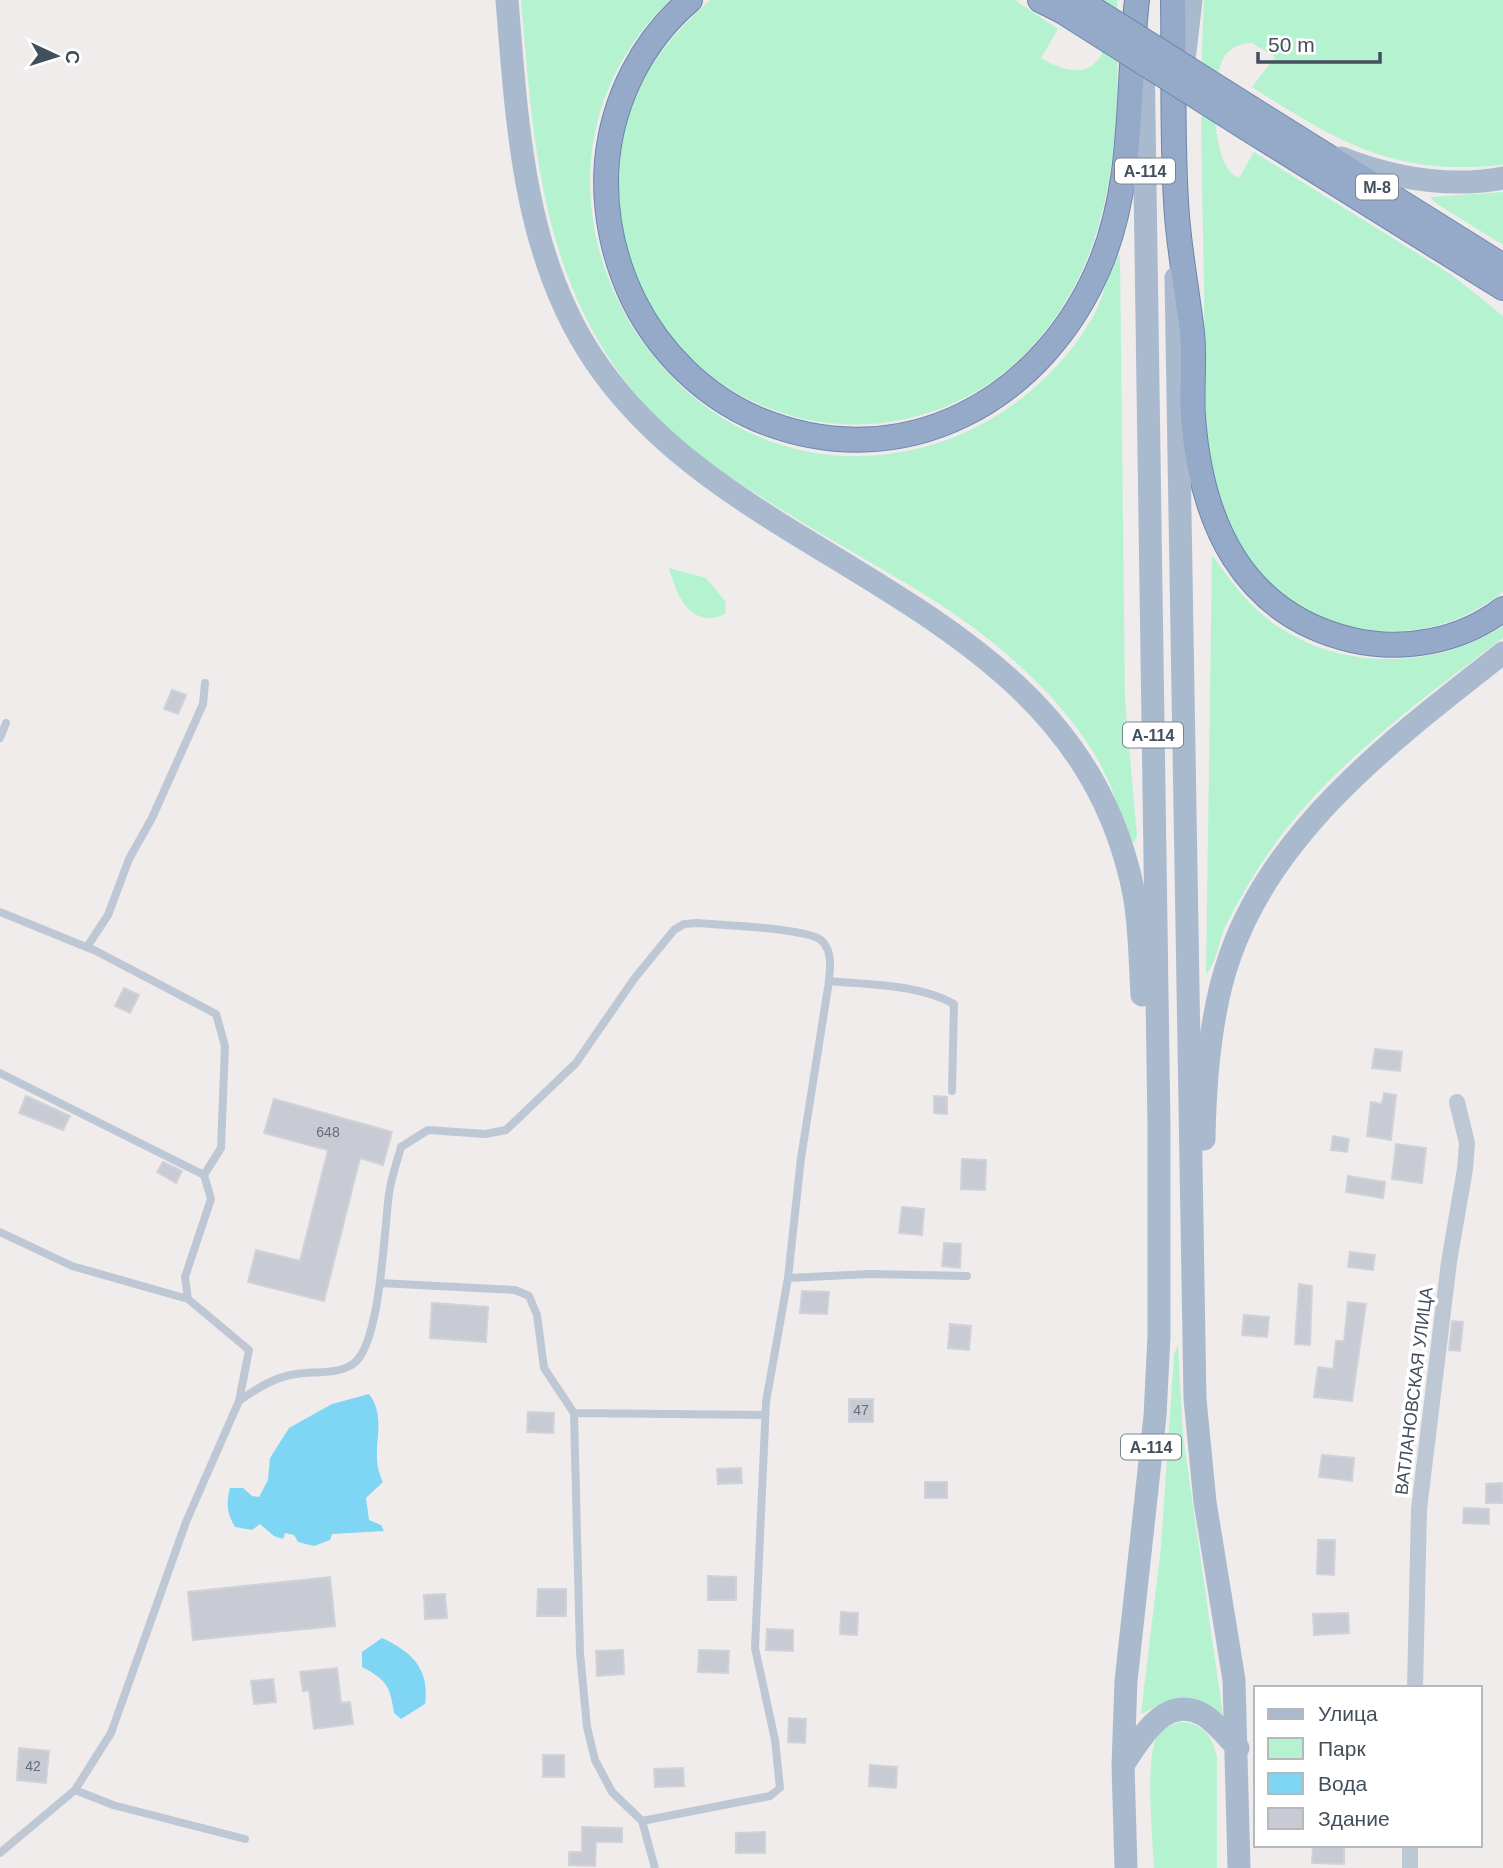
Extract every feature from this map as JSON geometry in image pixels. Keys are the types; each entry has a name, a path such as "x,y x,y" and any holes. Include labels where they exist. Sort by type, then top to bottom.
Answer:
{"highway":[{"path":"690,0 660,31 637,64 622,94 613,126 607,169 608,213 612,237 627,286 651,330 668,352 711,392 748,414 783,428 850,439 923,431 970,412 1025,375 1055,344 1076,314 1103,258 1118,210 1128,147 1132,46 1137,0"},
{"name":"А-114","path":"1173,0 1176,202"},
{"name":"М-8","path":"1056,3 1503,266"},
{"name":"М-8","path":"1250,119 1364,200 1503,288"},
{"path":"1364,200 1503,299"},
{"path":"1176,202 1192,336 1193,416 1202,479 1218,531 1243,572 1258,590 1293,617 1331,634 1363,642 1398,645 1436,640 1466,630 1503,609"}],"main road":[{"path":"507,0 517,117 542,243 575,327 617,392 644,423 709,478 799,536 897,593 980,652 1058,729 1096,787 1114,826 1134,895 1160,1240"},
{"name":"А-114","path":"1126,1868 1123,1765 1126,1681 1156,1404 1160,1240 1143,0"},
{"path":"1175,123 1191,0"},
{"path":"1250,119 1341,158 1384,172 1453,181 1503,178"},
{"name":"А-114","path":"1176,202 1193,1302 1199,1449 1234,1680 1238,1748 1239,1868"},
{"path":"1193,1302 1204,1205 1205,1127 1217,1006 1223,976 1242,928 1279,866 1323,811 1391,745 1503,653"},
{"path":"1123,1765 1150,1726 1175,1711 1201,1714 1238,1748"}],"street":[{"name":"ВАТЛАНОВСКАЯ УЛИЦА","path":"1415,1686 1419,1509 1449,1262 1467,1143 1457,1102"},
{"path":"1410,1847 1410,1868"}],"lane":[{"path":"87,947 108,915 129,859 152,818 203,704 205,683"},
{"path":"0,738 6,723"},
{"path":"0,912 87,947 216,1014 225,1046 221,1148 204,1175"},
{"path":"239,1401 264,1384 284,1377 327,1372 352,1365 364,1353 380,1283 389,1191 401,1147 428,1130 485,1134 506,1130 522,1118 576,1063 634,979 674,930 684,924 801,933 821,940 831,956 829,981 801,1158 788,1278 765,1416 755,1648 775,1740 780,1788 770,1796 642,1821"},
{"path":"829,981 885,986 944,998 954,1004 952,1091"},
{"path":"0,1073 204,1175 211,1199 185,1277 188,1299"},
{"path":"0,1232 72,1266 188,1299 250,1350 239,1401 186,1521 111,1733 75,1790 0,1853"},
{"path":"788,1278 870,1274 967,1276"},
{"path":"380,1283 515,1290 529,1296 537,1315 544,1368 574,1413 580,1653 587,1727 595,1760 612,1792 642,1821 655,1868"},
{"path":"574,1413 765,1416"},
{"path":"75,1790 113,1805 245,1839"}],"green space":[{"path":"521,0 670,0 613,78 591,164 599,249 633,328 689,393 763,438 850,456 946,440 970,430 1014,404 1053,370 1085,329 1098,307 1111,270 1120,255 1125,699 1137,836 1134,843 1109,782 1092,750 1060,707 1022,668 943,606 742,485 705,458 653,413 616,368 587,321 566,271 550,220 539,166"},
{"path":"710,0 1015,0 1058,29 1041,58 1066,69 1082,70 1096,62 1102,54 1102,0 1117,0 1118,71 1114,142 1102,213 1092,247 1078,279 1055,318 1026,352 993,381 954,403 895,421 836,424 780,412 729,388 685,353 651,307 628,253 619,192 621,155 636,95 650,68 678,32"},
{"path":"1204,0 1503,0 1503,165 1430,165 1399,160 1341,139 1252,87 1275,57 1252,43 1239,45 1226,54 1219,68 1216,84 1215,122 1222,158 1229,171 1239,178 1254,152 1452,275 1503,316 1503,592 1449,622 1410,630 1370,630 1329,620 1311,612 1276,589 1261,575 1237,542 1228,523 1212,465 1205,404 1201,106"},
{"path":"1503,192 1503,245 1434,202 1431,197"},
{"path":"1212,555 1243,596 1265,617 1292,635 1320,648 1351,656 1414,658 1445,652 1475,641 1503,626 1503,638 1388,727 1309,802 1286,829 1246,888 1226,925 1213,964 1206,974"},
{"path":"669,568 706,578 726,602 725,614 713,618 702,617 686,607"},
{"path":"1178,1345 1183,1436 1223,1715 1199,1702 1182,1698 1141,1714 1161,1547 1174,1354"},
{"path":"1181,1722 1195,1725 1206,1732 1217,1757 1217,1868 1154,1868 1151,1760 1158,1735 1171,1725"}],"water":[{"path":"369,1394 378,1415 377,1459 383,1482 366,1498 369,1520 381,1525 384,1531 332,1534 330,1540 314,1546 298,1542 294,1535 285,1533 283,1539 274,1536 260,1524 252,1530 235,1527 228,1508 230,1488 243,1488 252,1496 259,1497 268,1480 270,1458 289,1428 332,1404"},
{"path":"382,1638 402,1649 417,1663 425,1681 425,1704 401,1719 394,1713 386,1685 362,1667 362,1652"}],"building":[{"path":"172,690 186,695 178,714 164,709"},
{"path":"124,988 139,995 130,1013 115,1006"},
{"path":"1375,1049 1402,1052 1400,1071 1372,1068"},
{"path":"1384,1093 1396,1095 1391,1140 1367,1136 1371,1102 1382,1104"},
{"path":"26,1096 70,1116 63,1130 19,1113"},
{"path":"934,1096 947,1097 947,1114 934,1113"},
{"path":"274,1099 392,1132 383,1165 360,1158 324,1301 248,1282 256,1250 300,1261 328,1150 264,1133"},
{"path":"1333,1136 1349,1139 1347,1152 1331,1150"},
{"path":"1396,1144 1426,1148 1422,1183 1392,1179"},
{"path":"962,1159 986,1160 985,1190 961,1189"},
{"path":"163,1162 182,1171 176,1183 157,1172"},
{"path":"1348,1176 1385,1182 1383,1198 1346,1192"},
{"path":"902,1207 924,1209 922,1235 899,1233"},
{"path":"944,1243 961,1244 960,1268 942,1266"},
{"path":"1350,1252 1375,1255 1373,1270 1348,1267"},
{"path":"1299,1284 1312,1286 1310,1345 1295,1344"},
{"path":"802,1291 829,1292 827,1314 800,1313"},
{"path":"1348,1302 1366,1304 1352,1401 1314,1397 1318,1367 1333,1369 1336,1341 1344,1341"},
{"path":"432,1303 488,1307 486,1342 430,1338"},
{"path":"1244,1315 1269,1317 1267,1337 1242,1335"},
{"path":"1452,1321 1463,1322 1460,1351 1449,1350"},
{"path":"950,1324 971,1326 969,1350 948,1348"},
{"path":"849,1399 873,1399 873,1422 849,1422"},
{"path":"528,1412 554,1413 553,1433 527,1432"},
{"path":"1322,1455 1354,1458 1352,1481 1319,1477"},
{"path":"741,1468 742,1483 718,1484 717,1469"},
{"path":"925,1482 947,1482 947,1498 925,1498"},
{"path":"1503,1483 1503,1503 1486,1503 1486,1484"},
{"path":"1464,1508 1489,1509 1489,1524 1463,1523"},
{"path":"1318,1540 1335,1540 1334,1575 1317,1574"},
{"path":"708,1576 736,1577 736,1600 708,1600"},
{"path":"330,1577 335,1626 193,1640 188,1592"},
{"path":"538,1589 566,1589 566,1616 537,1616"},
{"path":"445,1594 447,1618 425,1619 424,1595"},
{"path":"841,1612 858,1613 857,1635 840,1634"},
{"path":"1348,1613 1349,1633 1314,1635 1313,1614"},
{"path":"767,1629 793,1630 793,1651 766,1650"},
{"path":"623,1650 624,1674 597,1676 596,1651"},
{"path":"699,1650 729,1651 728,1673 698,1672"},
{"path":"337,1668 341,1703 350,1702 353,1724 314,1729 309,1690 303,1691 300,1672"},
{"path":"273,1679 276,1702 254,1704 251,1681"},
{"path":"789,1718 806,1719 805,1743 788,1742"},
{"path":"19,1748 49,1751 46,1783 17,1780"},
{"path":"543,1755 564,1755 564,1777 543,1777"},
{"path":"870,1765 897,1767 896,1788 869,1786"},
{"path":"683,1768 684,1786 655,1787 654,1769"},
{"path":"582,1827 622,1828 622,1842 596,1842 595,1866 569,1865 569,1852 582,1852"},
{"path":"765,1832 765,1853 736,1853 736,1833"},
{"path":"1313,1847 1344,1847 1344,1864 1312,1863"}]}
